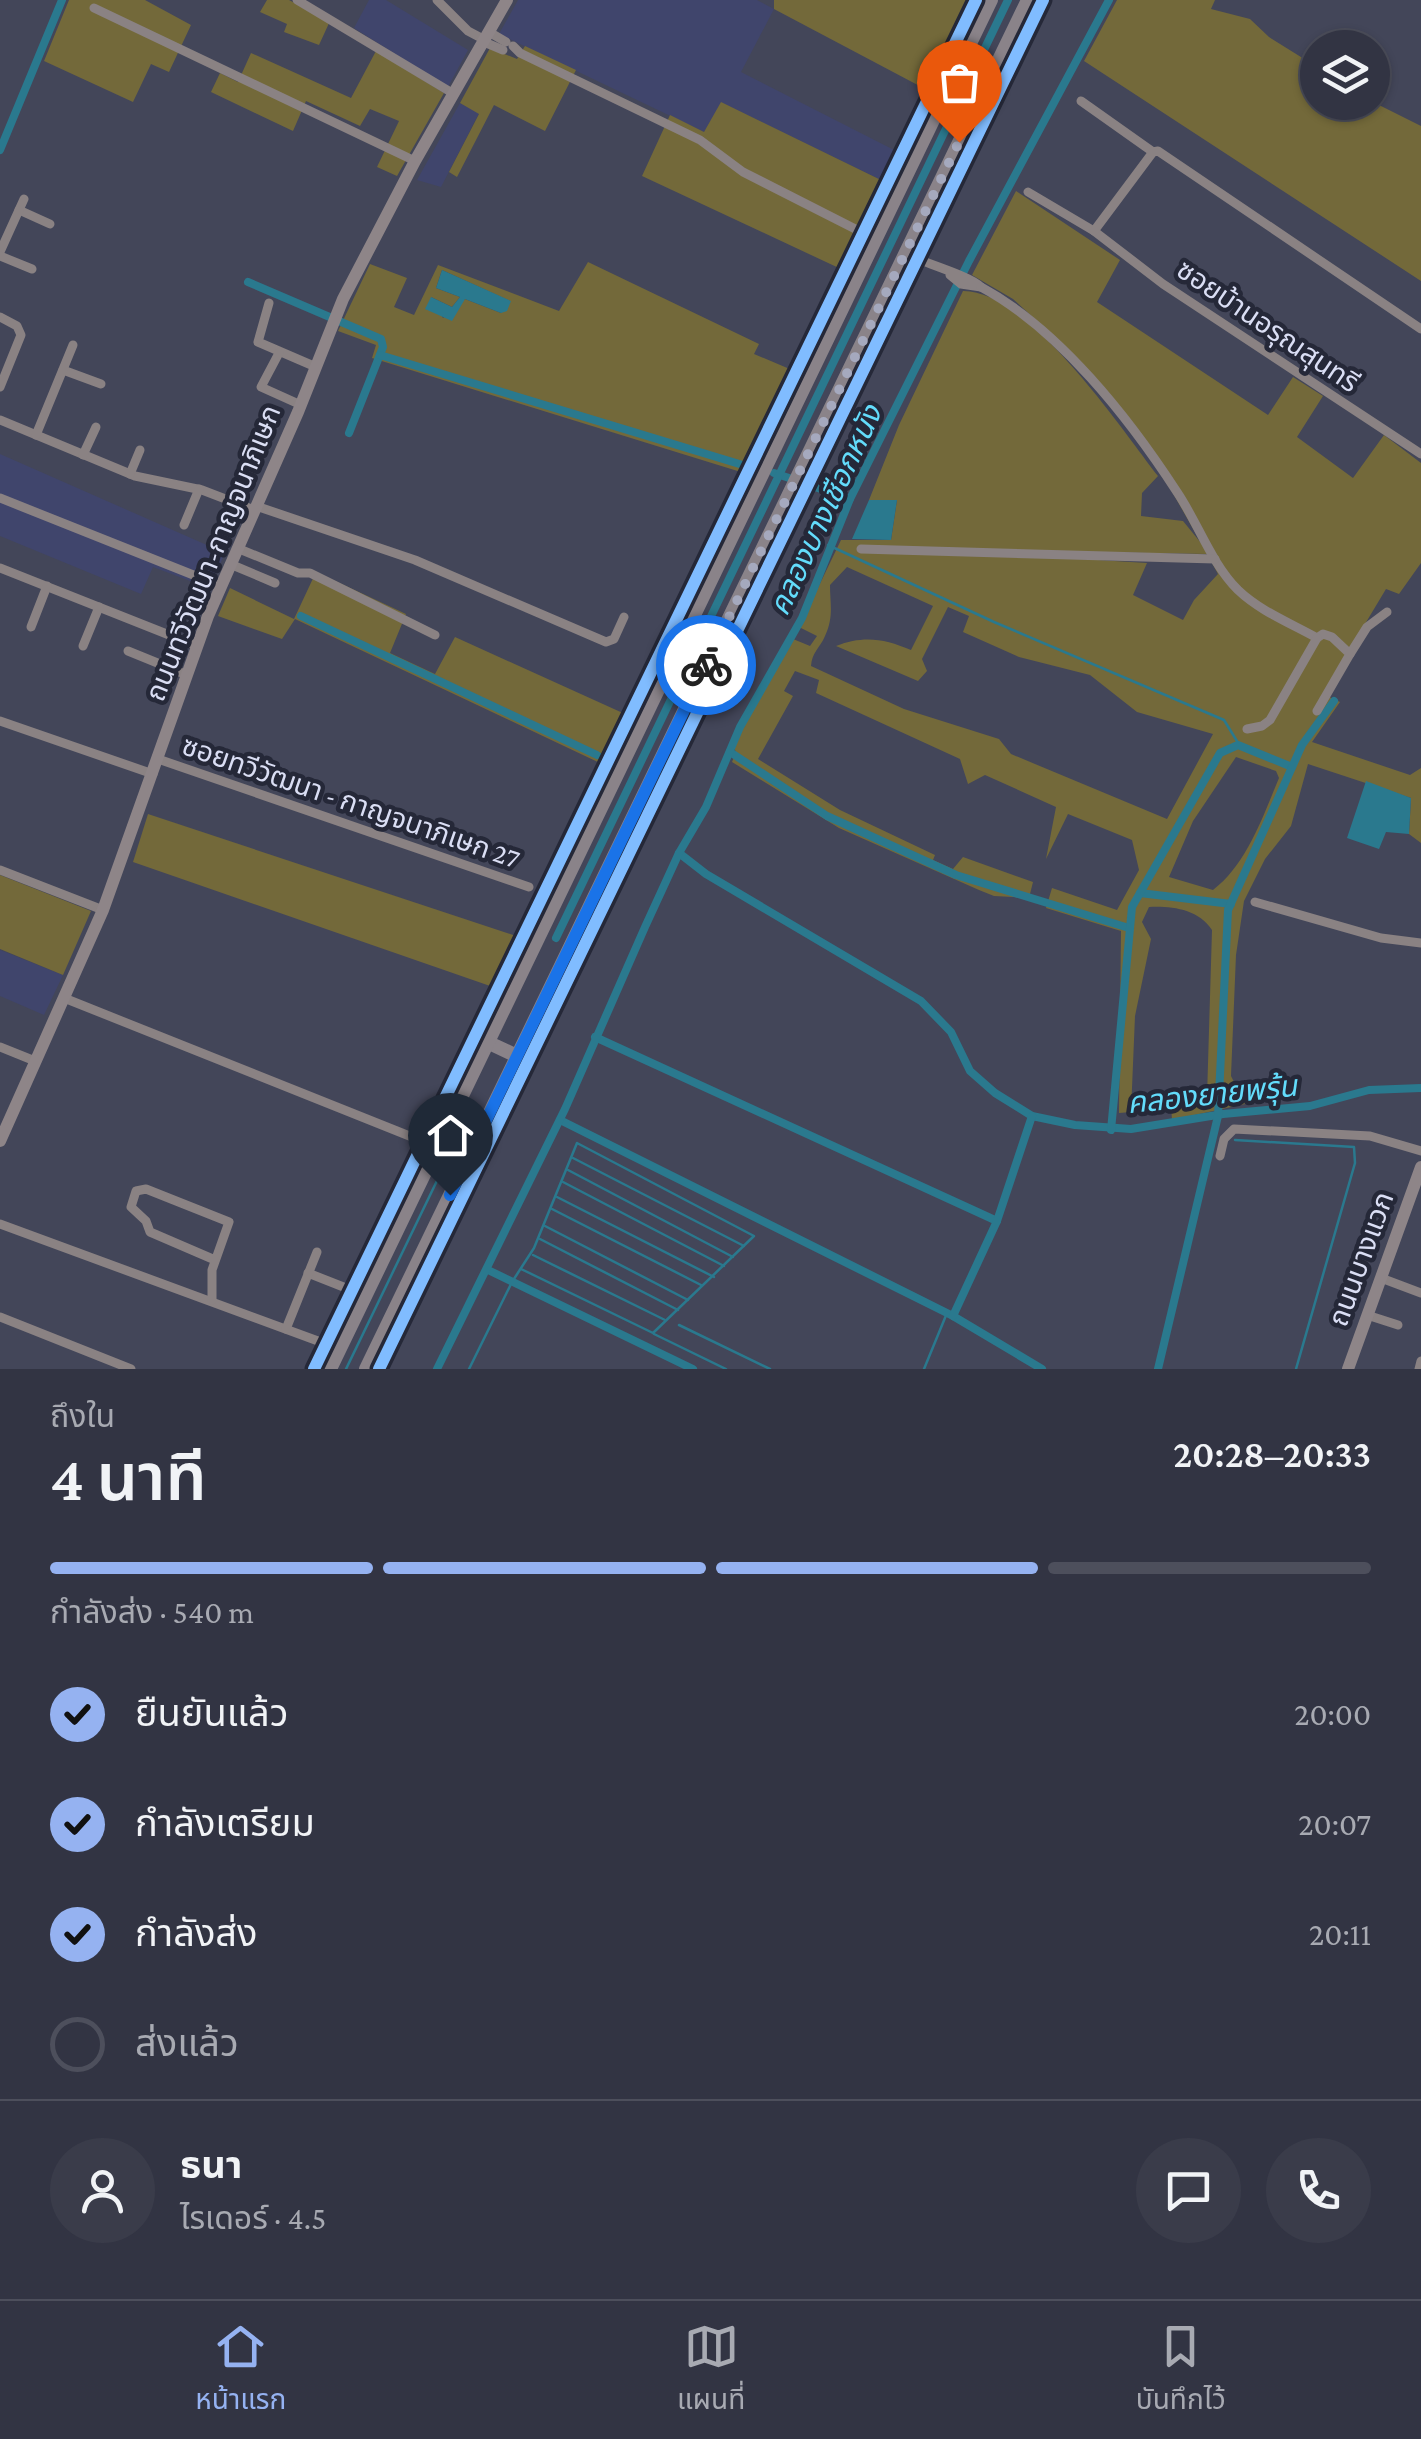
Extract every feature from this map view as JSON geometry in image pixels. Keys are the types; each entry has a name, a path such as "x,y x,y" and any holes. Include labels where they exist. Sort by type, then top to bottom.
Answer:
{"main road":[{"path":"330,1369 990,0"},
{"path":"366,1369 1028,0"},
{"path":"488,1042 517,1056"}],"street":[{"path":"297,0 454,94"},
{"path":"436,0 468,31 700,140 743,172 875,239"},
{"name":"ถนนทวีวัฒนา-กาญจนาภิเษก","path":"0,1141 103,910 197,646 342,303 415,161 508,0"},
{"path":"94,8 415,161"},
{"path":"1080,101 1153,152 1174,160 1421,329"},
{"path":"1094,232 1153,152"},
{"name":"ซอยบ้านอรุณสุนทรี","path":"1028,192 1094,232 1163,284 1421,454"},
{"path":"24,199 0,254 32,269"},
{"path":"19,210 50,224"},
{"path":"905,254 977,285 1035,323 1127,423 1178,493 1229,580 1254,602 1317,638"},
{"path":"269,303 258,342 316,367"},
{"path":"0,317 17,326 21,335 0,388"},
{"path":"36,435 73,345"},
{"path":"279,353 261,387 301,405"},
{"path":"63,370 101,384"},
{"path":"0,420 130,474 199,490 414,560 606,642 614,639 624,617"},
{"path":"83,455 96,427"},
{"path":"130,474 140,450"},
{"path":"184,524 199,490"},
{"path":"0,498 221,586"},
{"path":"238,548 298,574 310,573 435,636"},
{"path":"860,549 1216,558"},
{"path":"230,564 275,584"},
{"path":"0,568 197,646"},
{"path":"31,627 47,586"},
{"path":"84,646 99,607"},
{"path":"1317,711 1366,627 1388,612"},
{"path":"1247,729 1270,720 1317,638 1326,634 1350,654"},
{"path":"128,651 187,676"},
{"path":"0,721 152,774"},
{"name":"ซอยทวีวัฒนา - กาญจนาภิเษก 27","path":"158,759 529,887"},
{"path":"0,870 103,910"},
{"path":"1255,902 1381,938 1421,943"},
{"path":"64,998 437,1147"},
{"path":"0,1047 35,1061"},
{"path":"1220,1156 1224,1139 1234,1129 1370,1136 1421,1151"},
{"name":"ถนนบางแวก","path":"1348,1369 1421,1167"},
{"path":"212,1300 214,1260 229,1222 146,1189 136,1192 132,1207 146,1221 150,1232 214,1260"},
{"path":"0,1224 318,1340"},
{"path":"286,1328 317,1252"},
{"path":"308,1273 346,1288"},
{"path":"1381,1278 1420,1294"},
{"path":"1368,1314 1398,1325"},
{"path":"0,1317 131,1369"},
{"path":"1419,1369 1421,1361"}],"shaded area":[{"path":"69,0 145,0 191,25 169,72 151,64 133,102 44,61"},
{"path":"267,0 289,0 330,21 319,45 284,32 287,24 260,12"},
{"path":"369,0 386,0 468,50 448,87 354,28"},
{"path":"518,0 757,0 774,9 741,72 898,152 885,182 722,103 704,132 499,34"},
{"path":"774,0 971,0 929,91 774,9"},
{"path":"1117,0 1215,0 1211,9 1250,19 1269,37 1300,56 1300,120 1390,120 1390,110 1421,126 1421,281 1084,61"},
{"path":"525,46 576,70 545,131 494,105 457,177 449,172 479,114 460,103 490,48 517,59"},
{"path":"376,51 444,93 397,176 377,167 399,121 370,109 360,126 306,101 293,131 211,92 220,73 238,82 251,53 351,98"},
{"path":"721,102 885,182 841,269 642,176 670,115 704,132"},
{"path":"460,103 479,113 441,187 417,180"},
{"path":"1016,191 1120,260 1097,302 1268,415 1293,377 1323,396 1297,437 1353,478 1384,435 1421,463 1421,563 1399,594 1386,589 1323,694 1340,702 1312,742 1410,775 1421,768 1421,843 1409,834 1411,798 1308,764 1291,826 1265,859 1244,901 1236,955 1231,1076 1245,1104 1172,1120 1171,1106 1191,1107 1207,1097 1212,930 1199,917 1184,910 1149,907 1142,922 1151,939 1135,1016 1131,1112 1119,1113 1121,931 1046,908 1052,888 1117,910 1139,870 1132,840 1068,814 1046,859 1056,807 985,775 968,784 960,759 816,693 819,680 795,671 784,691 793,696 758,759 840,810 935,855 933,860 953,869 963,857 1033,882 1029,898 994,896 839,828 732,762 736,752 733,746 793,639 810,646 817,636 799,627 841,540 891,540 897,500 869,500 899,425 963,291 989,297 1044,336 1097,396 1158,476 1142,493 1141,516 1183,521 1201,543 1134,424 1060,342 1013,299 972,275","holes":["917,549 1207,554 1218,574 1194,600 1183,620 1133,595 1147,563","847,567 933,606 911,650 874,640 836,646 918,681 927,671 922,659 948,607 969,616 963,632 1019,657 1090,675 1137,712 1213,734 1167,819 1011,754 999,739 904,709 811,666 830,623 830,585","1236,757 1276,771 1279,778 1253,838 1235,867 1213,890 1169,877 1193,821"]},
{"path":"588,262 759,344 754,354 792,370 744,473 372,358 376,345 338,331 370,264 407,278 394,307 414,315 438,265 559,311","holes":["442,270 510,301 501,313 465,299 443,318 431,297 452,307 460,297 436,288"]},
{"path":"442,270 511,301 507,311 501,313 465,299 452,321 425,309 431,297 452,307 460,297 436,288"},
{"path":"0,454 225,553 209,588 153,567 141,594 0,536"},
{"path":"869,500 897,500 891,540 852,539"},
{"path":"316,572 406,614 390,653 435,674 455,637 625,714 602,764 295,619 282,639 218,616 230,588 294,619"},
{"path":"1366,781 1411,798 1409,834 1386,832 1379,849 1347,838"},
{"path":"148,814 519,937 493,987 133,862"},
{"path":"0,875 91,911 63,975 0,949"},
{"path":"0,950 63,975 44,1015 0,996"}],"waterway":[{"path":"0,150 62,0"},
{"path":"556,938 1008,0"},
{"name":"คลองบางเชือกหนัง","path":"437,1369 565,1109 645,927 679,853 706,807 740,727 802,618 850,499 969,261 1109,0"},
{"path":"248,282 381,339 383,347 349,433"},
{"path":"380,355 746,466"},
{"path":"774,473 789,478"},
{"path":"812,486 850,499"},
{"path":"828,545 994,622 1224,720 1240,746"},
{"path":"301,616 597,755"},
{"path":"1158,1369 1218,1116 1228,910 1302,745 1334,701"},
{"path":"1111,1130 1132,907 1220,753 1238,745 1292,767"},
{"path":"730,752 827,816 956,875 1129,928"},
{"name":"คลองยายพรุ้น","path":"679,853 706,874 921,1001 951,1032 970,1071 995,1093 1032,1116 1075,1125 1131,1129 1223,1114 1310,1106 1369,1090 1421,1088"},
{"path":"1140,893 1231,904"},
{"path":"595,1037 997,1221"},
{"path":"953,1316 997,1221 1032,1116"},
{"path":"560,1120 953,1316 1042,1369"},
{"path":"1235,1140 1354,1147 1355,1163 1296,1369"},
{"path":"469,1369 512,1282 534,1248 577,1143 754,1236 653,1333 521,1269"},
{"path":"346,1369 448,1158"},
{"path":"573,1158 744,1246"},
{"path":"568,1170 733,1257"},
{"path":"563,1182 724,1266"},
{"path":"557,1197 714,1277"},
{"path":"552,1209 701,1285"},
{"path":"545,1226 688,1300"},
{"path":"540,1239 678,1310"},
{"path":"533,1255 665,1320"},
{"path":"488,1270 693,1369"},
{"path":"924,1369 947,1313"},
{"path":"679,1325 770,1369"},
{"path":"654,1334 726,1369"}],"cycle path":[{"path":"314,1369 976,0"},
{"path":"379,1369 1043,0"}],"way so far":[{"path":"706,665 959,142"}],"route":[{"path":"450,1195 706,665"}]}
